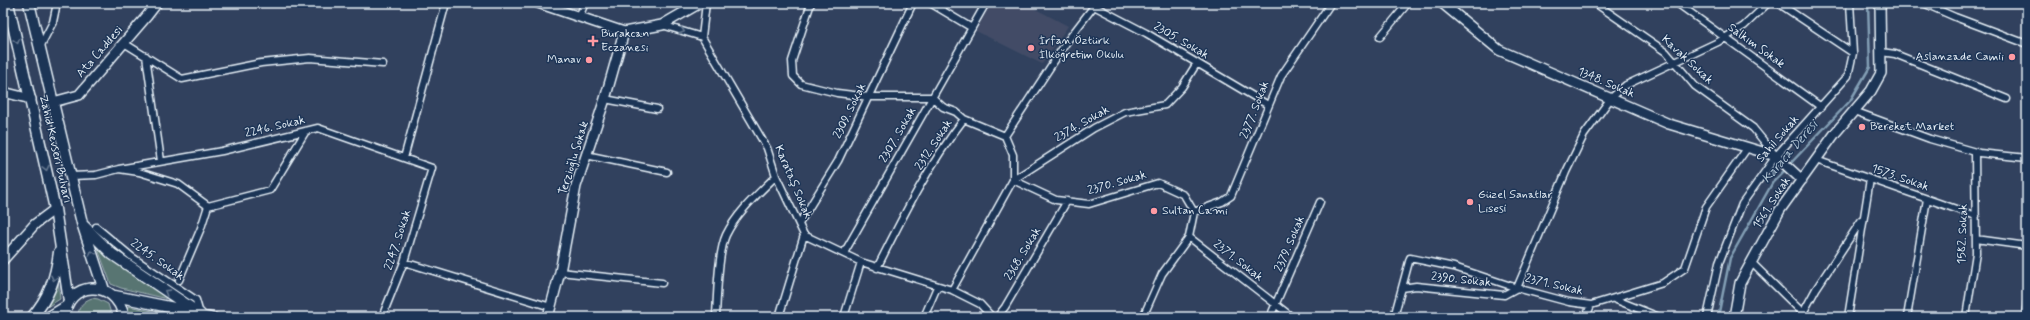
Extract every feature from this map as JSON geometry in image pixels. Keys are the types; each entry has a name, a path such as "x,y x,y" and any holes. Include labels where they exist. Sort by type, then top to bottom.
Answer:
{"main road":[{"name":"Zahid Kevseri Bulvarı","path":"8,3 31,98 55,209 68,304"},
{"name":"Zahid Kevseri Bulvarı","path":"29,3 82,223 104,290"},
{"path":"82,223 112,254 197,315"},
{"path":"32,317 40,307 53,285 60,240"},
{"path":"49,317 68,304 76,295 84,290 93,288 104,290 114,296 197,315"},
{"path":"114,296 122,308 124,317"},
{"path":"64,317 68,304"},
{"path":"188,317 197,315"}],"street":[{"path":"40,49 53,22 57,3"},
{"name":"Ata Caddesi","path":"53,102 78,95 124,43 156,3"},
{"path":"404,158 446,3"},
{"path":"538,3 624,32 662,25 700,3"},
{"path":"579,18 585,3"},
{"path":"662,25 702,37 706,3"},
{"path":"811,3 792,61 792,76 801,84 837,93 869,97 932,97 943,106 956,112 964,119"},
{"name":"2309. Sokak","path":"799,224 838,161 913,3"},
{"path":"930,3 972,28"},
{"name":"2307. Sokak","path":"844,253 986,3"},
{"name":"2377. Sokak","path":"1194,212 1222,202 1231,196 1247,162 1268,105 1281,76 1331,3"},
{"path":"1380,37 1408,3"},
{"name":"Kavak Sokak","path":"1595,3 1666,52 1674,63 1696,86 1753,128 1776,156"},
{"name":"Salkım Sokak","path":"1677,3 1821,107"},
{"path":"1516,288 1584,135 1611,98 1626,85 1726,37 1744,26 1768,3"},
{"path":"1778,3 1853,53"},
{"name":"Sahil Sokak","path":"1707,317 1720,263 1742,204 1776,156 1848,76 1853,53 1850,3"},
{"name":"1561. Sokak","path":"1734,317 1740,283 1780,210 1816,160 1871,91 1881,73 1880,3"},
{"path":"1924,3 1954,17 2014,37 2027,44"},
{"name":"1348. Sokak","path":"1446,4 1499,50 1669,124 1776,156"},
{"name":"2305. Sokak","path":"1005,136 1068,40 1094,6 1197,63 1268,105"},
{"name":"Terzioğlu Sokak","path":"548,317 560,272 576,186 605,99 624,32"},
{"name":"Karataş Sokak","path":"702,37 767,148 776,176 804,235 877,268 937,287 952,290 980,304 992,317"},
{"path":"124,43 182,79 261,63 310,58 383,64"},
{"path":"1881,52 1895,54 2007,98"},
{"path":"146,56 161,161"},
{"name":"2374. Sokak","path":"1013,180 1112,118 1125,112 1165,105 1182,87 1197,63"},
{"path":"3,92 31,98"},
{"path":"605,99 657,109"},
{"path":"1854,111 1930,140 1975,152 2027,158"},
{"name":"2312. Sokak","path":"877,268 906,211 944,145 964,119 1005,136"},
{"name":"2246. Sokak","path":"71,176 96,175 119,169 222,150 318,128 432,168"},
{"path":"179,280 201,228 208,206 270,190 306,131"},
{"path":"952,290 1013,180 1013,155 1005,136"},
{"name":"2371. Sokak","path":"1394,317 1410,258 1454,267 1516,288 1569,302 1591,305 1663,283 1685,268 1706,207 1748,147"},
{"name":"1582. Sokak","path":"1966,317 1976,253 1975,152"},
{"path":"586,155 668,172"},
{"path":"1776,156 1802,180"},
{"name":"1573. Sokak","path":"1816,160 1976,216"},
{"name":"2247. Sokak","path":"382,317 404,262 432,168"},
{"name":"2246. Sokak","path":"119,169 139,172 178,184 208,206"},
{"path":"716,317 720,266 726,236 740,213 776,176"},
{"path":"1848,317 1870,179"},
{"name":"2370. Sokak","path":"1013,180 1056,200 1089,204 1158,183 1184,195 1194,212"},
{"path":"1907,317 1927,199"},
{"name":"2368. Sokak","path":"997,317 1005,307 1067,201"},
{"name":"2379. Sokak","path":"1270,317 1320,202"},
{"path":"3,260 35,224 55,209"},
{"path":"1143,317 1162,274 1189,237 1194,212"},
{"path":"1751,262 1806,316 1816,289 1863,218"},
{"name":"2245. Sokak","path":"96,227 132,257 196,300 197,315"},
{"path":"779,317 804,235"},
{"name":"2371. Sokak","path":"1189,237 1292,317"},
{"path":"1976,239 2027,246"},
{"path":"404,262 550,307"},
{"path":"844,317 861,262"},
{"path":"560,272 662,283"},
{"name":"2390. Sokak","path":"1402,288 1416,286 1504,295 1516,288"},
{"path":"924,317 937,287"},
{"path":"1614,299 1658,317"},
{"path":"2025,317 2027,302"},
{"path":"1586,317 1591,305"},
{"path":"197,315 216,317"}],"shaded area":[{"name":"İrfan Öztürk İlköğretim Okulu","path":"991,3 1024,3 1068,26 1042,64 976,31"}],"green space":[{"path":"98,249 168,299 121,288 111,284"},
{"path":"58,279 60,299 47,307"},
{"path":"92,298 108,304 112,317 78,317 79,310 82,305"},
{"path":"128,306 167,314 166,316 161,317 129,317"}],"waterway":[{"name":"Karaca Deresi","path":"1789,165 1850,101 1870,67 1868,3"},
{"name":"Karaca Deresi","path":"1718,317 1730,258 1773,182 1786,169"}],"place":[{"name":"Burakcan Eczanesi","path":"593,41"},
{"name":"İrfan Öztürk İlköğretim Okulu","path":"1031,48"},
{"name":"Aslanzade Camii","path":"2012,57"},
{"name":"Manav","path":"589,60"},
{"name":"Bereket Market","path":"1862,127"},
{"name":"Güzel Sanatlar Lisesi","path":"1470,202"},
{"name":"Sultan Cami","path":"1154,211"}]}
